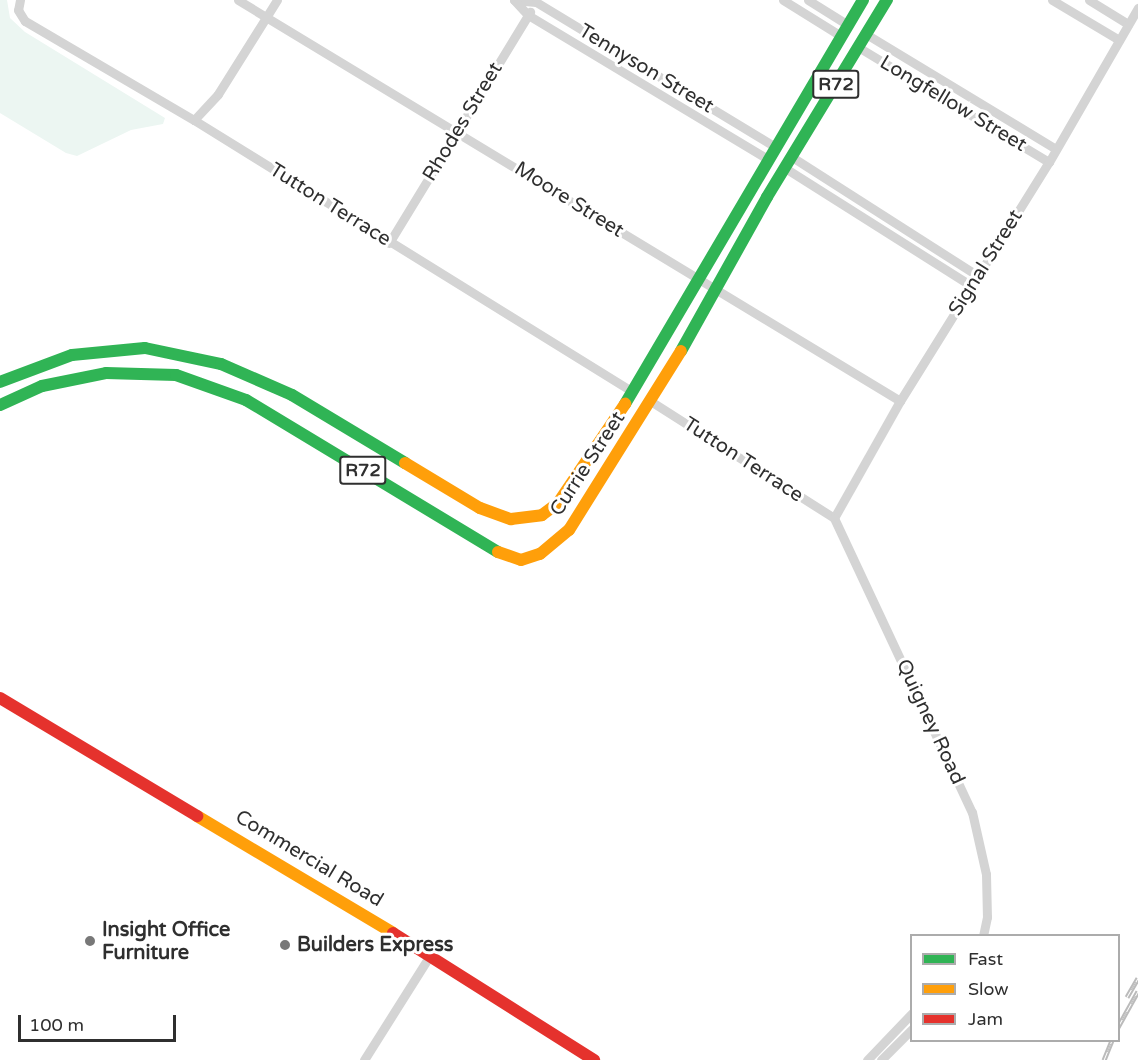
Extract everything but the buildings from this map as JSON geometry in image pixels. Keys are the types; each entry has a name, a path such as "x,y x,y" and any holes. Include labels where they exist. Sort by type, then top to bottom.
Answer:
{"main road":[{"name":"Currie Street","path":"0,382 72,355 145,348 221,364 292,395 480,508 511,519 542,515 558,503 633,392 863,0"},
{"name":"Currie Street","path":"0,405 42,386 106,372 176,375 246,400 499,552 521,560 540,554 569,530 652,402 713,290 887,0"},
{"name":"Commercial Road","path":"0,698 430,955 594,1060"}],"street":[{"name":"Tutton Terrace","path":"20,0 18,10 26,21 194,120 389,243 633,392"},
{"name":"Moore Street","path":"238,0 458,132 698,281 900,401"},
{"path":"194,120 218,94 277,0"},
{"name":"Tennyson Street","path":"514,0 536,1 775,147"},
{"name":"Tennyson Street","path":"514,0 528,15 768,159"},
{"path":"783,0 841,36"},
{"path":"808,0 848,25"},
{"path":"1052,0 1119,40"},
{"path":"1089,0 1128,24"},
{"name":"Rhodes Street","path":"389,243 536,1"},
{"name":"Signal Street","path":"834,518 900,401 1056,149 1138,8"},
{"name":"Longfellow Street","path":"866,34 1056,149"},
{"name":"Longfellow Street","path":"858,47 1048,162"},
{"path":"789,163 978,276"},
{"path":"789,163 972,286"},
{"name":"Tutton Terrace","path":"652,402 834,518"},
{"name":"Quigney Road","path":"834,518 971,808 987,874 987,917 983,934"},
{"path":"364,1060 430,955"},
{"path":"867,1060 910,1015"},
{"path":"881,1060 910,1031"}],"shaded area":[{"path":"0,0 7,0 10,18 25,32 165,118 163,124 131,130 77,156 66,153 0,113"}],"railway":[{"path":"1127,997 1138,978"},
{"path":"1120,1023 1138,991"},
{"path":"1104,1060 1111,1042"}],"traffic: fast":[{"path":"625,404 863,0"},
{"path":"681,351 767,197 887,0"},
{"path":"0,382 72,355 145,348 221,364 292,395 405,463"},
{"path":"0,405 42,386 106,373 176,375 246,400 498,552"}],"traffic: slow":[{"path":"498,552 521,560 540,554 569,530 681,351"},
{"path":"405,463 480,508 511,519 542,515 558,503 625,404"},
{"path":"197,816 393,933"}],"traffic: jam":[{"path":"0,698 197,816"},
{"path":"393,933 594,1060"}],"place":[{"name":"Insight Office Furniture","path":"90,941"},
{"name":"Builders Express","path":"285,945"}]}
